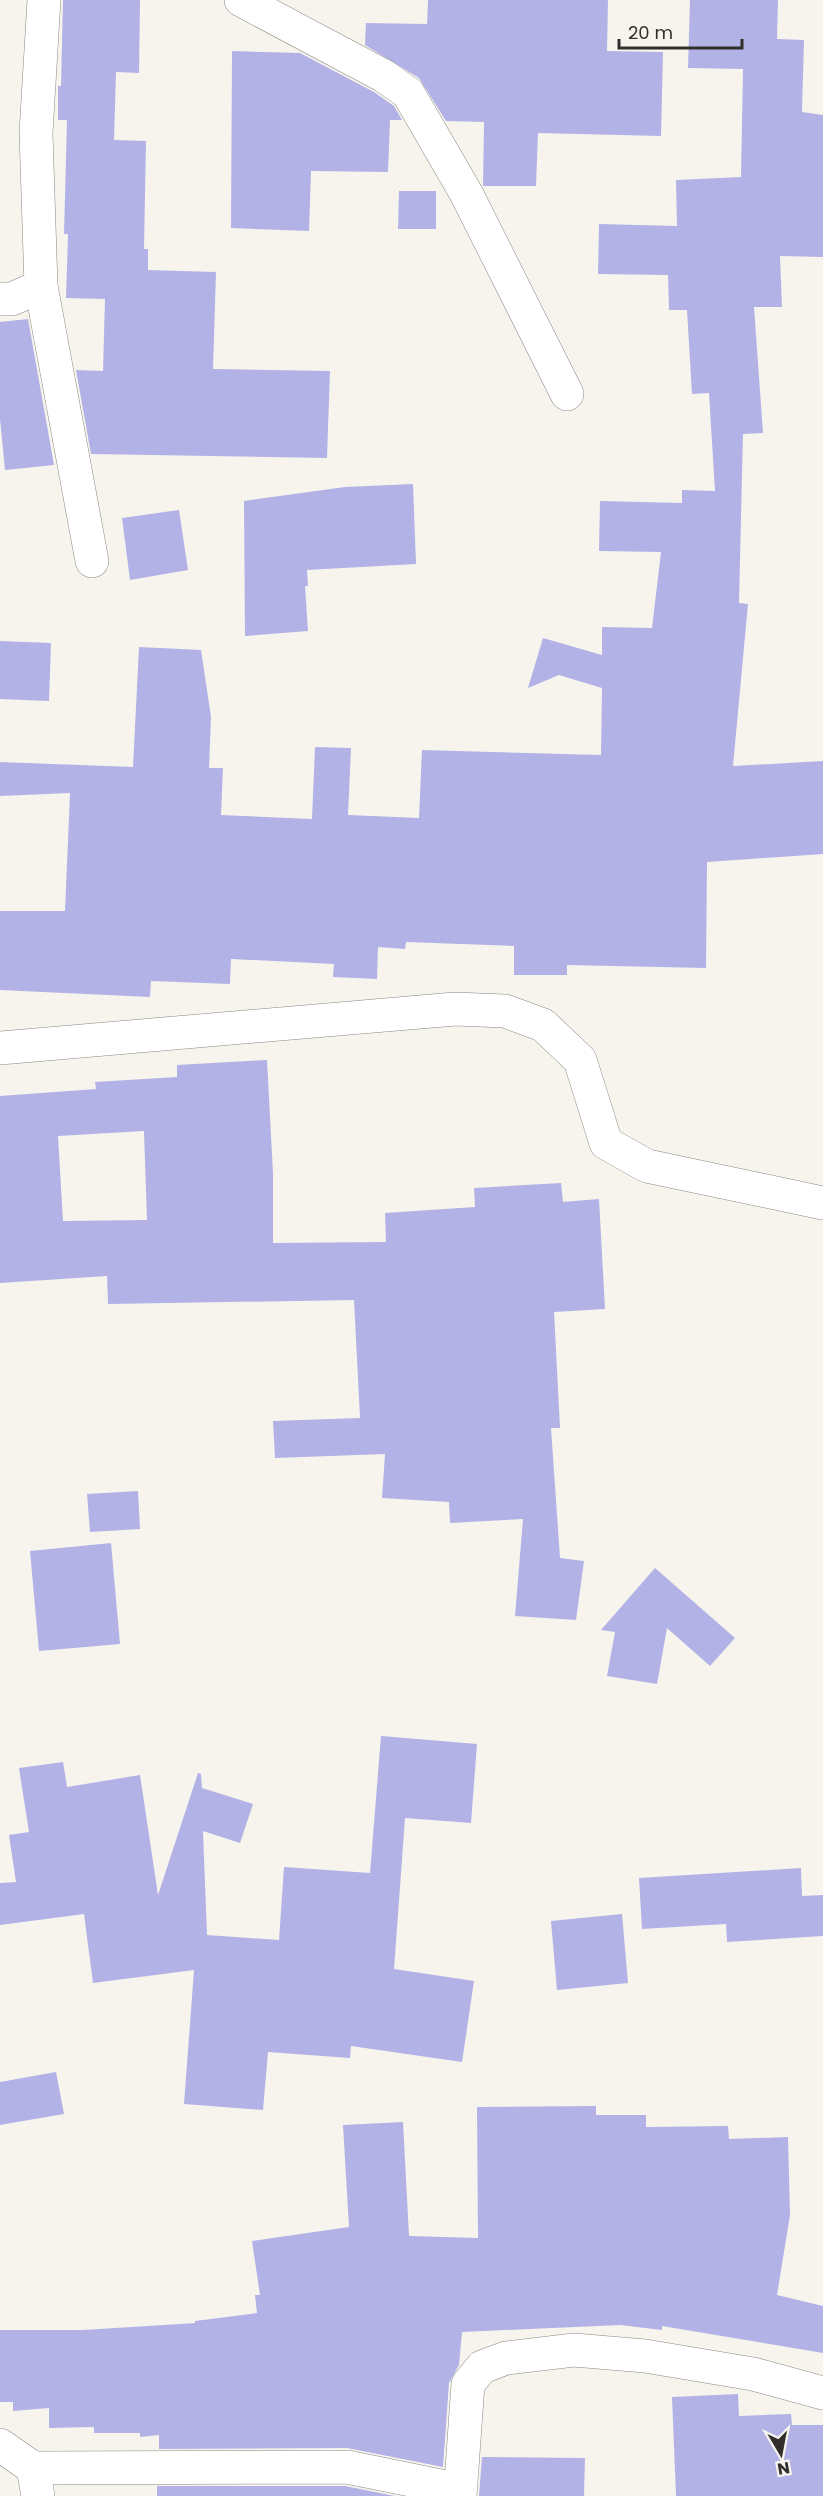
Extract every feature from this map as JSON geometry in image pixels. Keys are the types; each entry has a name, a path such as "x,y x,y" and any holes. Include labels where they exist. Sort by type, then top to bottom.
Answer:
{"street":[{"path":"44,0 36,133 41,286 92,561"},
{"path":"241,0 384,76 408,93 466,193 567,394"},
{"path":"0,299 12,299 41,286"},
{"path":"0,1048 455,1009 505,1011 543,1025 580,1060 606,1143 647,1166 823,1203"},
{"path":"0,2445 35,2482 347,2467 460,2493 468,2384 482,2367 506,2358 574,2350 645,2356 753,2374 823,2393"}],"building":[{"path":"63,0 140,0 139,73 116,72 114,140 146,141 144,249 148,249 148,270 216,272 213,369 330,371 327,458 91,454 76,370 103,371 105,299 66,298 68,234 64,234 67,120 58,120"},
{"path":"428,0 608,0 607,51 663,52 661,136 538,133 536,186 483,186 484,122 446,121 419,78 365,45 366,23 427,24"},
{"path":"690,0 778,0 777,39 804,40 802,112 823,115 823,257 780,256 782,307 754,307 763,433 743,434 739,603 748,604 733,766 823,761 823,854 707,862 706,968 567,965 567,975 514,975 514,946 406,942 405,949 378,947 377,979 333,977 334,964 231,959 230,984 151,981 150,997 0,990 0,911 65,911 70,793 0,796 0,762 133,767 139,647 201,650 211,717 209,768 223,768 221,815 312,819 315,747 351,748 348,815 419,818 422,750 601,755 602,688 559,675 528,688 543,638 602,655 602,627 652,628 661,552 599,551 600,501 682,503 682,490 715,491 709,393 692,394 687,310 669,310 668,275 598,274 599,224 677,226 676,180 741,177 743,69 688,68"},
{"path":"232,51 300,53 374,92 394,106 402,120 390,120 388,172 311,171 309,231 231,228"},
{"path":"399,191 436,191 436,229 398,229"},
{"path":"28,319 54,465 5,470 0,419 0,322"},
{"path":"413,484 416,564 307,570 308,586 305,586 308,631 245,636 244,501 345,487"},
{"path":"179,510 188,570 130,580 122,518"},
{"path":"0,641 51,643 49,701 0,699"},
{"path":"267,1060 273,1173 273,1243 386,1242 385,1213 475,1207 474,1188 561,1183 563,1202 599,1199 605,1309 554,1312 560,1428 551,1428 560,1558 584,1561 576,1620 515,1616 523,1519 450,1523 449,1502 382,1498 385,1454 275,1458 273,1421 360,1418 354,1300 108,1304 107,1276 0,1283 0,1096 96,1089 95,1082 177,1077 177,1065","holes":["144,1131 147,1220 63,1221 58,1136"]},
{"path":"138,1491 140,1529 90,1532 87,1494"},
{"path":"111,1543 120,1644 39,1651 30,1551"},
{"path":"655,1568 735,1638 710,1666 667,1628 657,1684 607,1676 615,1632 601,1630"},
{"path":"381,1736 477,1744 471,1823 405,1818 394,1969 474,1981 462,2062 351,2046 350,2058 268,2052 263,2110 184,2104 194,1970 93,1983 84,1914 0,1925 0,1883 16,1882 9,1835 29,1832 19,1768 63,1762 67,1787 140,1775 158,1895 198,1773 201,1774 202,1788 253,1804 240,1843 203,1831 207,1935 279,1940 284,1867 370,1873"},
{"path":"801,1868 802,1896 823,1895 823,1936 727,1942 726,1924 642,1929 639,1878"},
{"path":"622,1914 628,1983 557,1990 551,1921"},
{"path":"56,2072 64,2114 0,2125 0,2082"},
{"path":"596,2106 596,2115 646,2115 646,2127 728,2126 729,2139 788,2137 790,2215 777,2295 823,2306 823,2353 662,2326 662,2330 620,2325 462,2332 459,2365 449,2383 443,2467 347,2448 159,2449 159,2435 140,2437 140,2433 94,2433 94,2427 49,2428 49,2408 13,2411 13,2402 0,2402 0,2330 83,2330 195,2323 195,2321 257,2313 255,2295 260,2295 252,2241 349,2227 343,2125 403,2122 409,2236 478,2238 477,2107"},
{"path":"738,2394 739,2416 791,2414 792,2425 823,2425 823,2496 676,2496 672,2397"},
{"path":"482,2457 585,2458 584,2496 479,2496"},
{"path":"157,2486 345,2486 395,2496 157,2496"}]}
